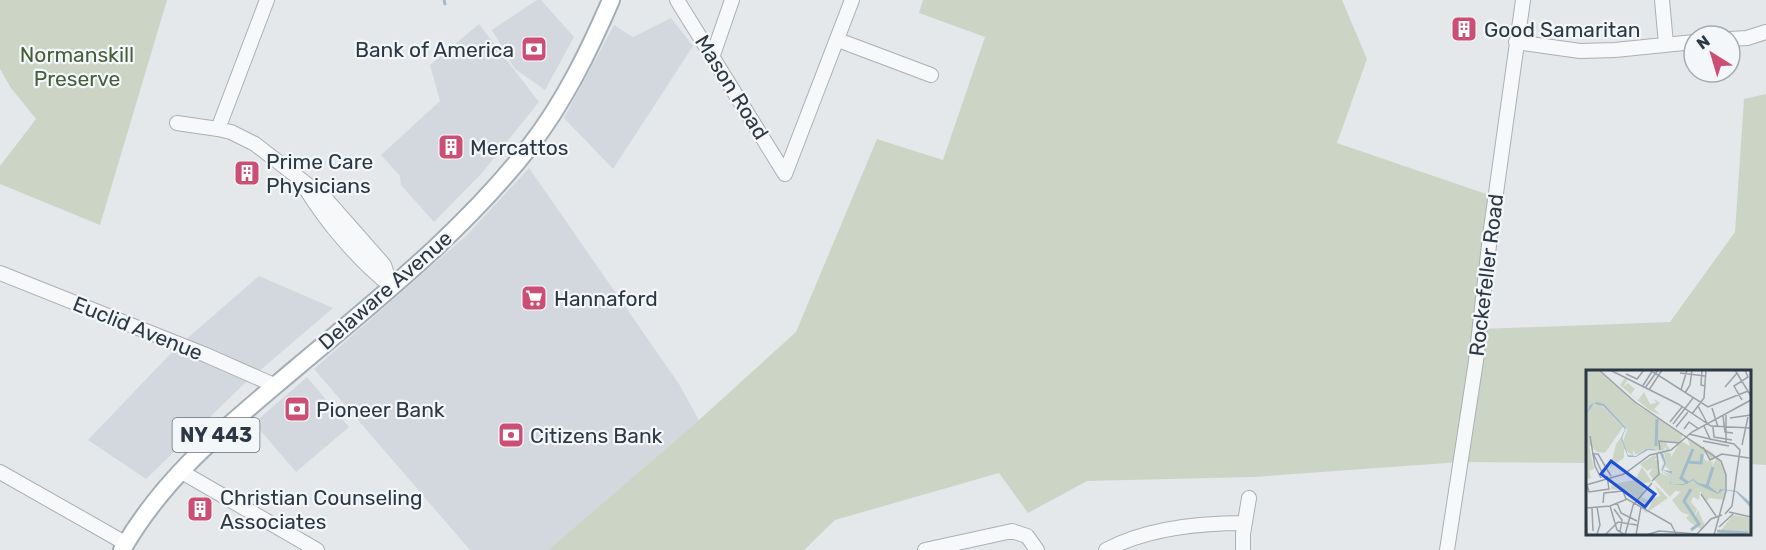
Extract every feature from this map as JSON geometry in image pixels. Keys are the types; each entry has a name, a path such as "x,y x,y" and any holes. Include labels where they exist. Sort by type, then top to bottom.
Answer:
{"main road":[{"name":"Delaware Avenue","path":"124,547 180,471 226,426 391,286 475,209 531,144 572,81 594,41 612,0"}],"street":[{"path":"218,129 267,0"},
{"name":"Mason Road","path":"677,0 785,174 838,40"},
{"path":"713,55 732,0"},
{"path":"852,0 838,40 931,75"},
{"name":"Rockefeller Road","path":"1447,550 1476,361 1490,236 1523,0"},
{"path":"1662,0 1666,44"},
{"path":"1742,38 1766,32"},
{"path":"1516,42 1580,51 1682,43"},
{"path":"177,123 231,132 255,144 326,199 384,265 391,286"},
{"name":"Euclid Avenue","path":"0,273 206,354 274,386"},
{"path":"180,471 317,550"},
{"path":"0,472 124,547"},
{"path":"1244,550 1243,534 1249,498"},
{"path":"1106,550 1128,539 1174,529 1226,522 1245,523"},
{"path":"926,550 1012,531 1027,536 1037,550"}],"shaded area":[{"path":"537,0 541,0 574,37 545,90 515,69 492,30"},
{"path":"671,18 693,46 613,169 564,118 614,25 633,37"},
{"path":"479,24 539,102 482,173 434,222 401,185 400,176 381,155 440,101 430,65"},
{"path":"529,168 679,384 699,420 548,550 470,550 314,369 467,235"},
{"path":"259,276 333,308 244,384 146,479 88,440 175,349"},
{"path":"307,377 349,427 296,472 254,423"}],"green space":[{"name":"Normanskill Preserve","path":"0,0 167,0 100,225 0,184 0,166 36,119 11,88 0,69"},
{"path":"923,0 1342,0 1367,59 1337,143 1495,197 1480,329 1670,322 1735,232 1744,99 1766,94 1766,465 1751,464 1751,370 1586,370 1586,463 1461,462 1254,477 1087,481 1028,513 999,473 835,520 804,550 548,550 699,420 796,332 877,139 943,160 985,37 919,13"}],"waterway":[{"path":"444,0 445,4"}],"place":[{"name":"Good Samaritan","path":"1464,29"},
{"name":"Bank of America","path":"534,49"},
{"name":"Mercattos","path":"451,147"},
{"name":"Prime Care Physicians","path":"247,173"},
{"name":"Hannaford","path":"534,298"},
{"name":"Pioneer Bank","path":"297,409"},
{"name":"Citizens Bank","path":"511,435"},
{"name":"Christian Counseling Associates","path":"200,509"}]}
